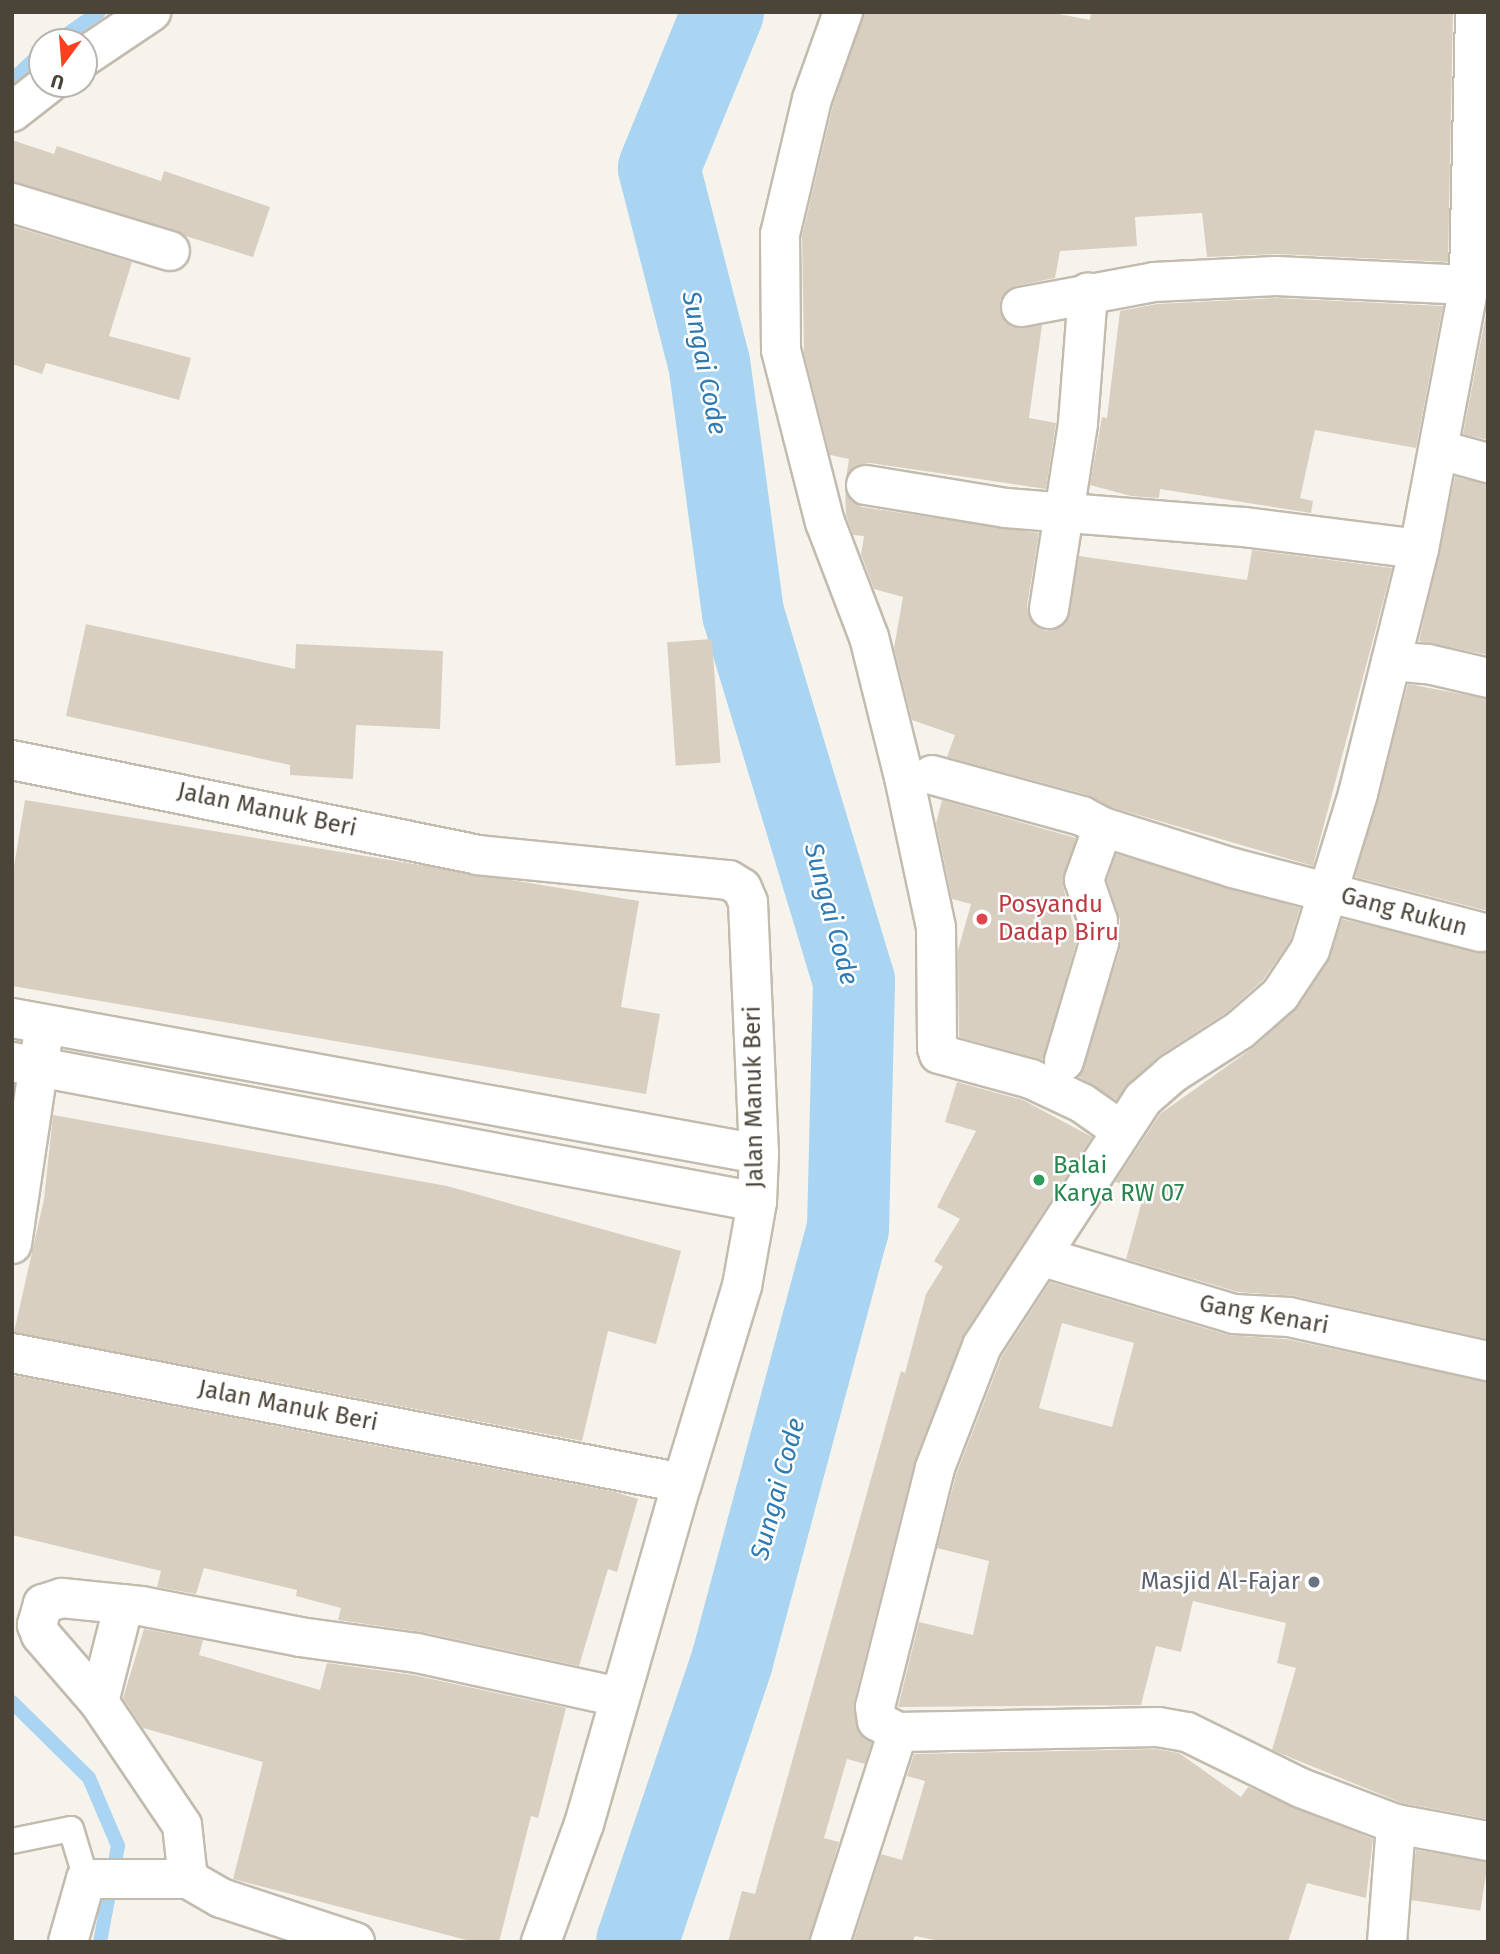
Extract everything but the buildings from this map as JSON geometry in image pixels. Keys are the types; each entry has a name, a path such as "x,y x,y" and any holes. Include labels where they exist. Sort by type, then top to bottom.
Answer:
{"street":[{"path":"98,48 151,12"},
{"path":"843,12 812,99 780,234 781,350 825,522 869,637 904,777 936,928 937,1048 939,1054 1031,1079 1082,1103 1119,1129"},
{"path":"1475,12 1481,90 1469,285 1440,450 1391,661 1310,950 1280,995 1240,1030 1172,1073 1119,1129 1043,1257 982,1346 935,1468 875,1707 877,1721 898,1732 1158,1727 1187,1732 1301,1788 1396,1824 1488,1841"},
{"path":"12,112 30,98"},
{"path":"12,203 170,251"},
{"path":"1021,307 1088,292 1154,282 1276,276 1469,285"},
{"path":"1049,609 1065,512 1088,292"},
{"path":"1440,450 1488,463"},
{"path":"866,485 1006,508 1244,527 1419,549"},
{"path":"1391,661 1428,664 1488,678"},
{"name":"Jalan Manuk Beri","path":"12,760 110,776 477,855 729,880 742,888 748,902 759,1154 757,1202 738,1299 682,1483 12,1353"},
{"name":"Gang Rukun","path":"932,775 1082,816 1103,827 1233,868 1481,932"},
{"path":"1064,1061 1099,943 1098,920 1084,880 1103,827"},
{"path":"12,1244 29,1021 526,1114 759,1154"},
{"path":"25,1064 268,1113 757,1202"},
{"path":"268,1113 278,1068"},
{"path":"520,1158 526,1114"},
{"name":"Gang Kenari","path":"1043,1257 1234,1314 1289,1317 1488,1361"},
{"path":"541,1942 584,1824 618,1697 682,1483"},
{"path":"188,1879 182,1825 99,1702 41,1636 40,1615 50,1598 124,1604 417,1653 618,1697"},
{"path":"99,1702 124,1604"},
{"path":"830,1942 898,1732"},
{"path":"1387,1942 1396,1824"},
{"path":"68,1942 107,1878 188,1879 221,1898 355,1942"}],"lane":[{"path":"12,1841 71,1829 107,1878"}],"waterway":[{"path":"76,28 99,12"},
{"name":"Sungai Code","path":"637,1942 732,1661 848,1229 854,981 743,613 709,363 659,168 723,12"},
{"path":"12,80 28,65"},
{"path":"12,1702 89,1778 118,1846 100,1942"}],"place":[{"name":"Posyandu Dadap Biru","path":"982,919"},
{"name":"Balai Karya RW 07","path":"1039,1180"},
{"name":"Masjid Al-Fajar","path":"1314,1582"}]}
